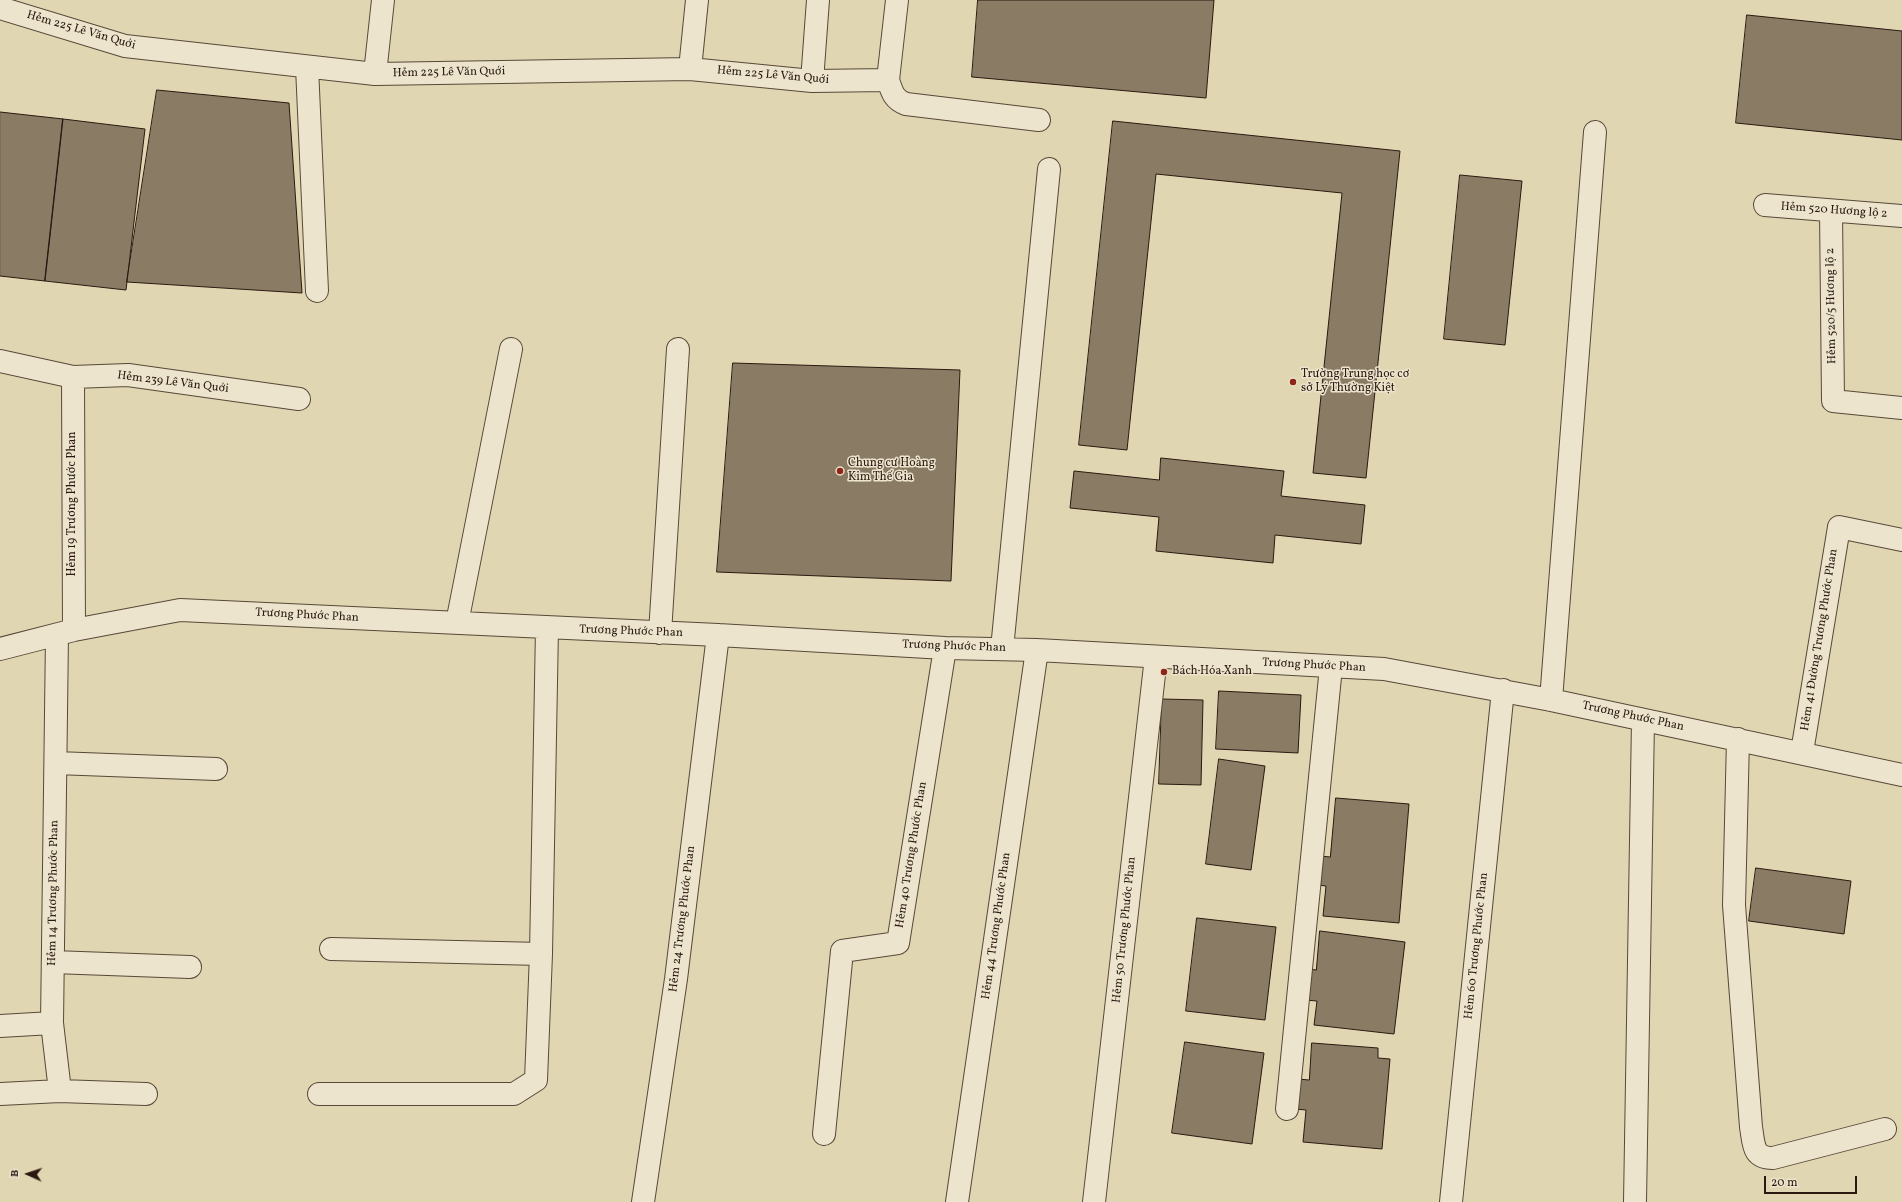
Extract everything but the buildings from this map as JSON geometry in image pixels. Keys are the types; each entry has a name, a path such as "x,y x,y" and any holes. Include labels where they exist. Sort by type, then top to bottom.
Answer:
{"street":[{"path":"375,74 383,0"},
{"path":"690,69 697,0"},
{"path":"812,81 818,0"},
{"path":"897,0 891,88 899,102 1039,120"},
{"name":"Hẻm 225 Lê Văn Quới","path":"0,8 125,46 375,74 690,69 891,88"},
{"path":"307,67 317,291"},
{"path":"1551,700 1595,132"},
{"path":"1002,649 1049,169"},
{"name":"Hẻm 520 Hương lộ 2","path":"1765,205 1902,216"},
{"name":"Hẻm 520/5 Hương lộ 2","path":"1831,211 1833,401 1902,408"},
{"path":"457,623 511,349"},
{"path":"660,633 678,349"},
{"name":"Hẻm 239 Lê Văn Quới","path":"0,361 73,377 128,375 299,399"},
{"name":"Hẻm 19 Trương Phước Phan","path":"65,632 73,377"},
{"name":"Hẻm 41 Đường Trương Phước Phan","path":"1802,752 1839,527 1902,540"},
{"name":"Trương Phước Phan","path":"0,649 65,632 180,610 718,635 945,648 1037,650 1384,669 1503,690 1802,752 1902,775"},
{"path":"319,1094 514,1094 536,1080 541,954 547,628"},
{"name":"Hẻm 14 Trương Phước Phan","path":"60,1091 52,1023 56,763 65,632"},
{"name":"Hẻm 24 Trương Phước Phan","path":"643,1202 676,979 718,635"},
{"name":"Hẻm 40 Trương Phước Phan","path":"824,1134 842,951 898,943 945,648"},
{"name":"Hẻm 44 Trương Phước Phan","path":"957,1202 1037,650"},
{"name":"Hẻm 50 Trương Phước Phan","path":"1094,1202 1156,657"},
{"path":"1287,1109 1331,667"},
{"name":"Hẻm 60 Trương Phước Phan","path":"1451,1202 1503,690"},
{"path":"1635,1202 1643,720"},
{"path":"1738,739 1734,905 1750,1119 1755,1148 1759,1156 1764,1158 1773,1158 1885,1129"},
{"path":"56,763 216,769"},
{"path":"331,949 541,954"},
{"path":"53,962 190,967"},
{"path":"0,1026 52,1023"},
{"path":"0,1094 60,1091 146,1094"}],"place":[{"name":"Trường Trung học cơ sở Lý Thường Kiệt","path":"1293,382"},
{"name":"Chung cư Hoàng Kim Thế Gia","path":"840,471"},
{"name":"Bách Hóa Xanh","path":"1164,672"}]}
